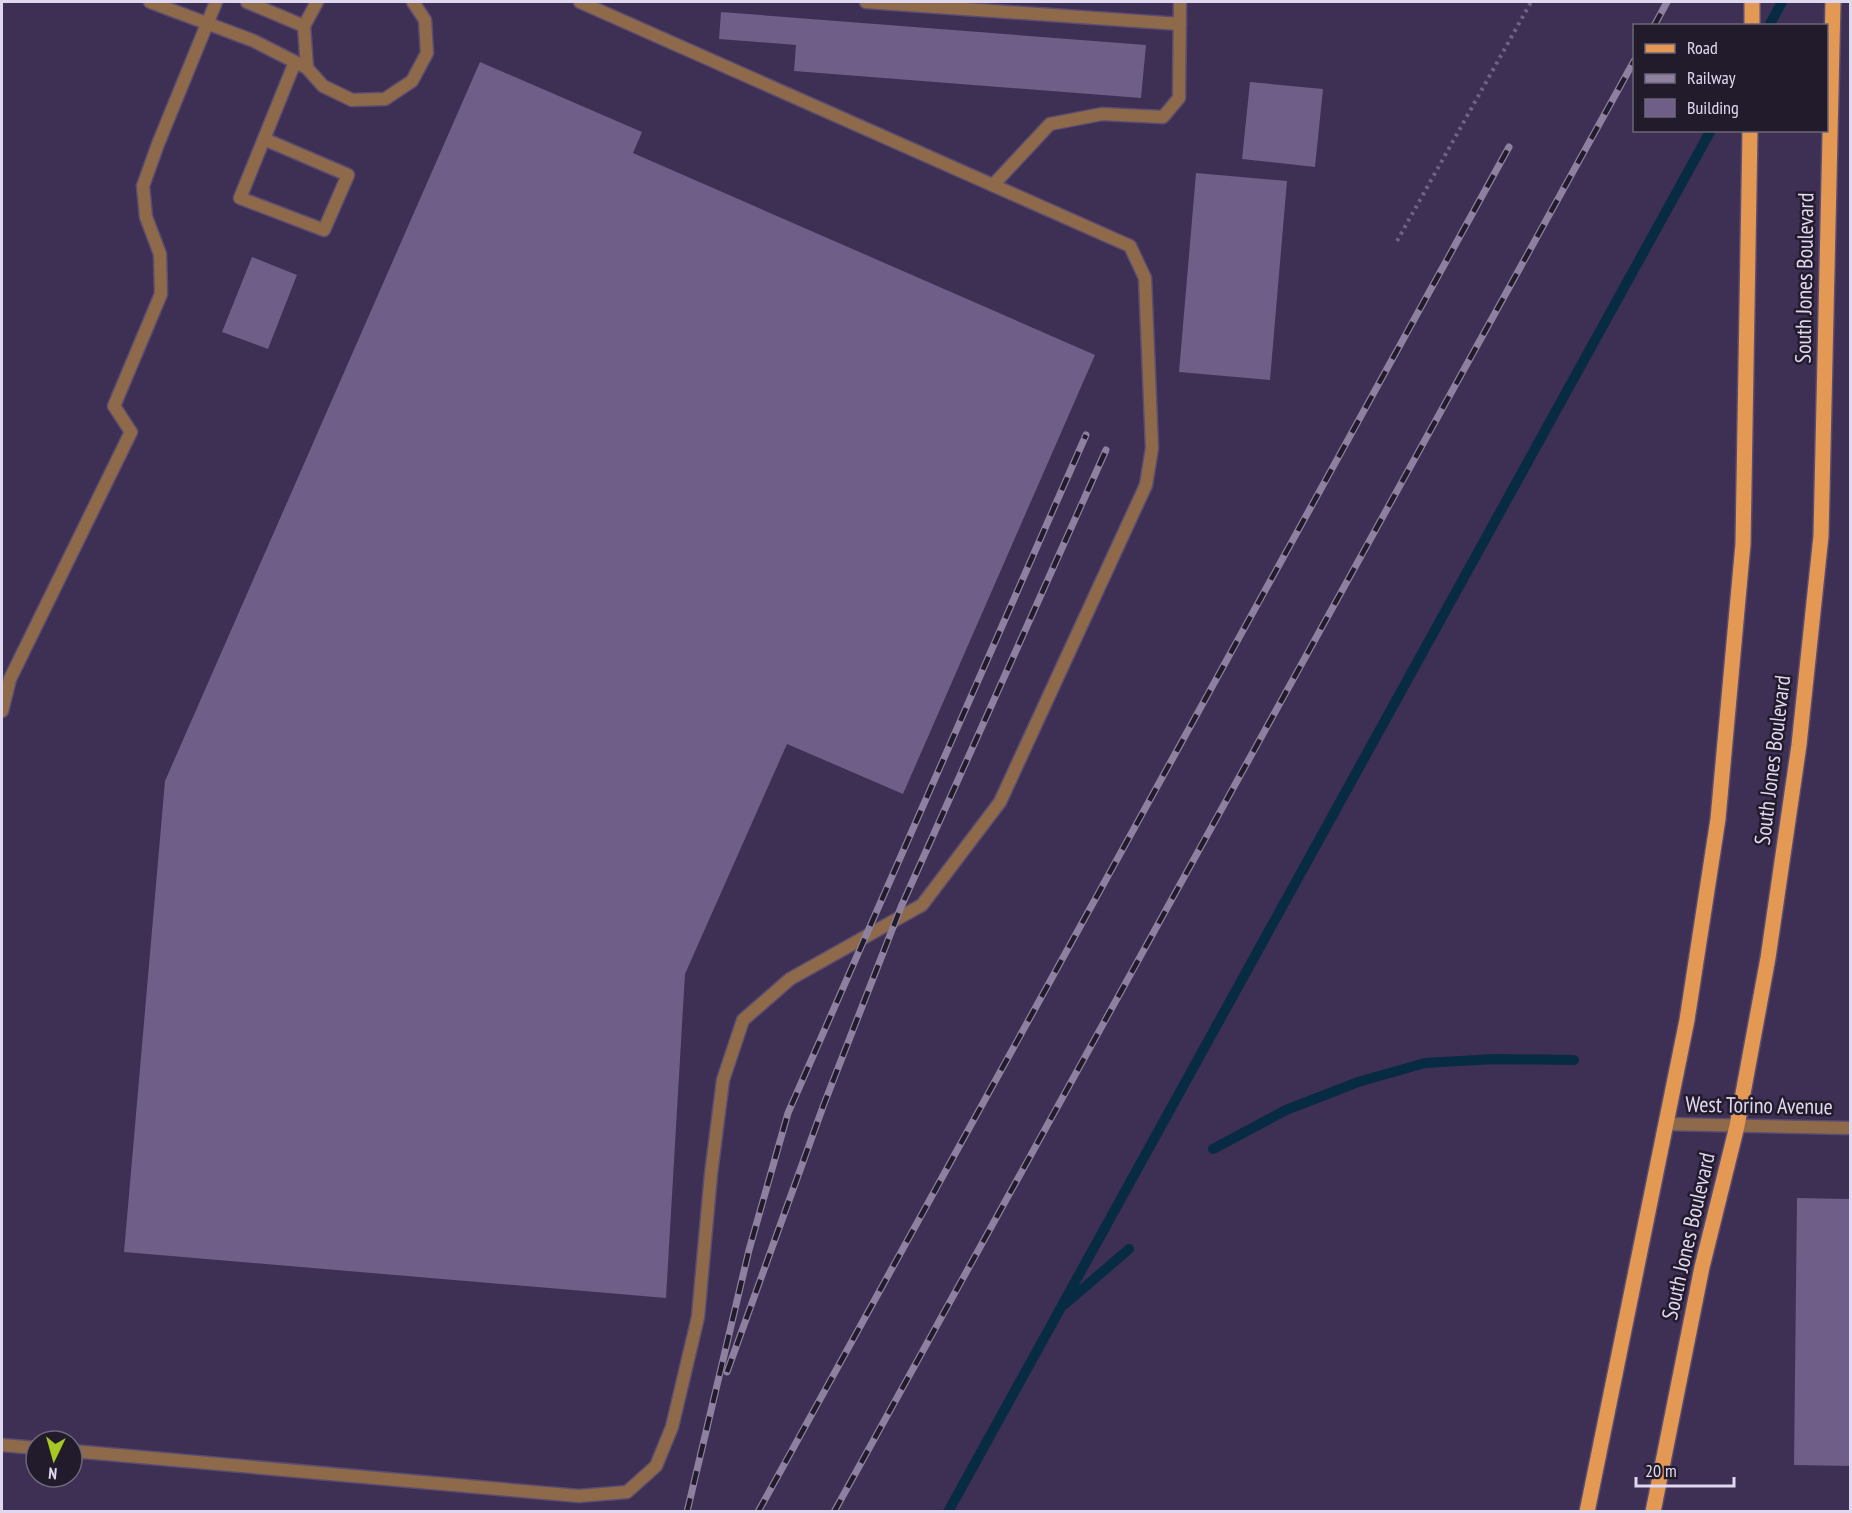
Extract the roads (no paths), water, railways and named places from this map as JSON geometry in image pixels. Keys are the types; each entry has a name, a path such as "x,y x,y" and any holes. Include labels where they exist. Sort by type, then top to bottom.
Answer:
{"main road":[{"path":"1752,2 1752,24"},
{"name":"South Jones Boulevard","path":"1653,1512 1702,1267 1737,1126 1768,958 1799,745 1821,536 1833,2"},
{"name":"South Jones Boulevard","path":"1587,1512 1687,1020 1718,819 1743,544 1750,132"}],"street":[{"path":"150,2 254,41 307,68 323,86 352,100 385,99 412,81 427,53 425,20 413,2"},
{"path":"2,711 10,679 131,432 114,406 161,294 160,254 146,217 143,186 216,2"},
{"path":"247,2 304,26"},
{"path":"307,68 304,26 316,2"},
{"path":"84,1452 579,1496 627,1492 656,1466 672,1427 698,1317 711,1174 723,1080 743,1020 790,979 922,905 944,877 1000,802 1146,485 1152,448 1145,278 1130,246 580,2"},
{"path":"866,2 1180,24"},
{"path":"993,185 1050,124 1102,114 1163,117 1179,98 1180,2"},
{"path":"264,139 348,175 324,230 240,198 264,139 296,62"},
{"name":"West Torino Avenue","path":"1667,1124 1851,1128"},
{"path":"2,1445 24,1447"}],"waterway":[{"path":"1770,24 1782,2"},
{"path":"948,1512 1710,132"},
{"path":"1213,1149 1286,1110 1358,1082 1425,1063 1495,1059 1574,1060"},
{"path":"1065,1304 1129,1249"}],"railway":[{"path":"1655,24 1667,2"},
{"path":"834,1512 1633,63"},
{"path":"758,1512 1509,147"},
{"path":"687,1512 749,1250 788,1113 1086,435"},
{"path":"727,1372 824,1104 901,907 1106,450"}]}
